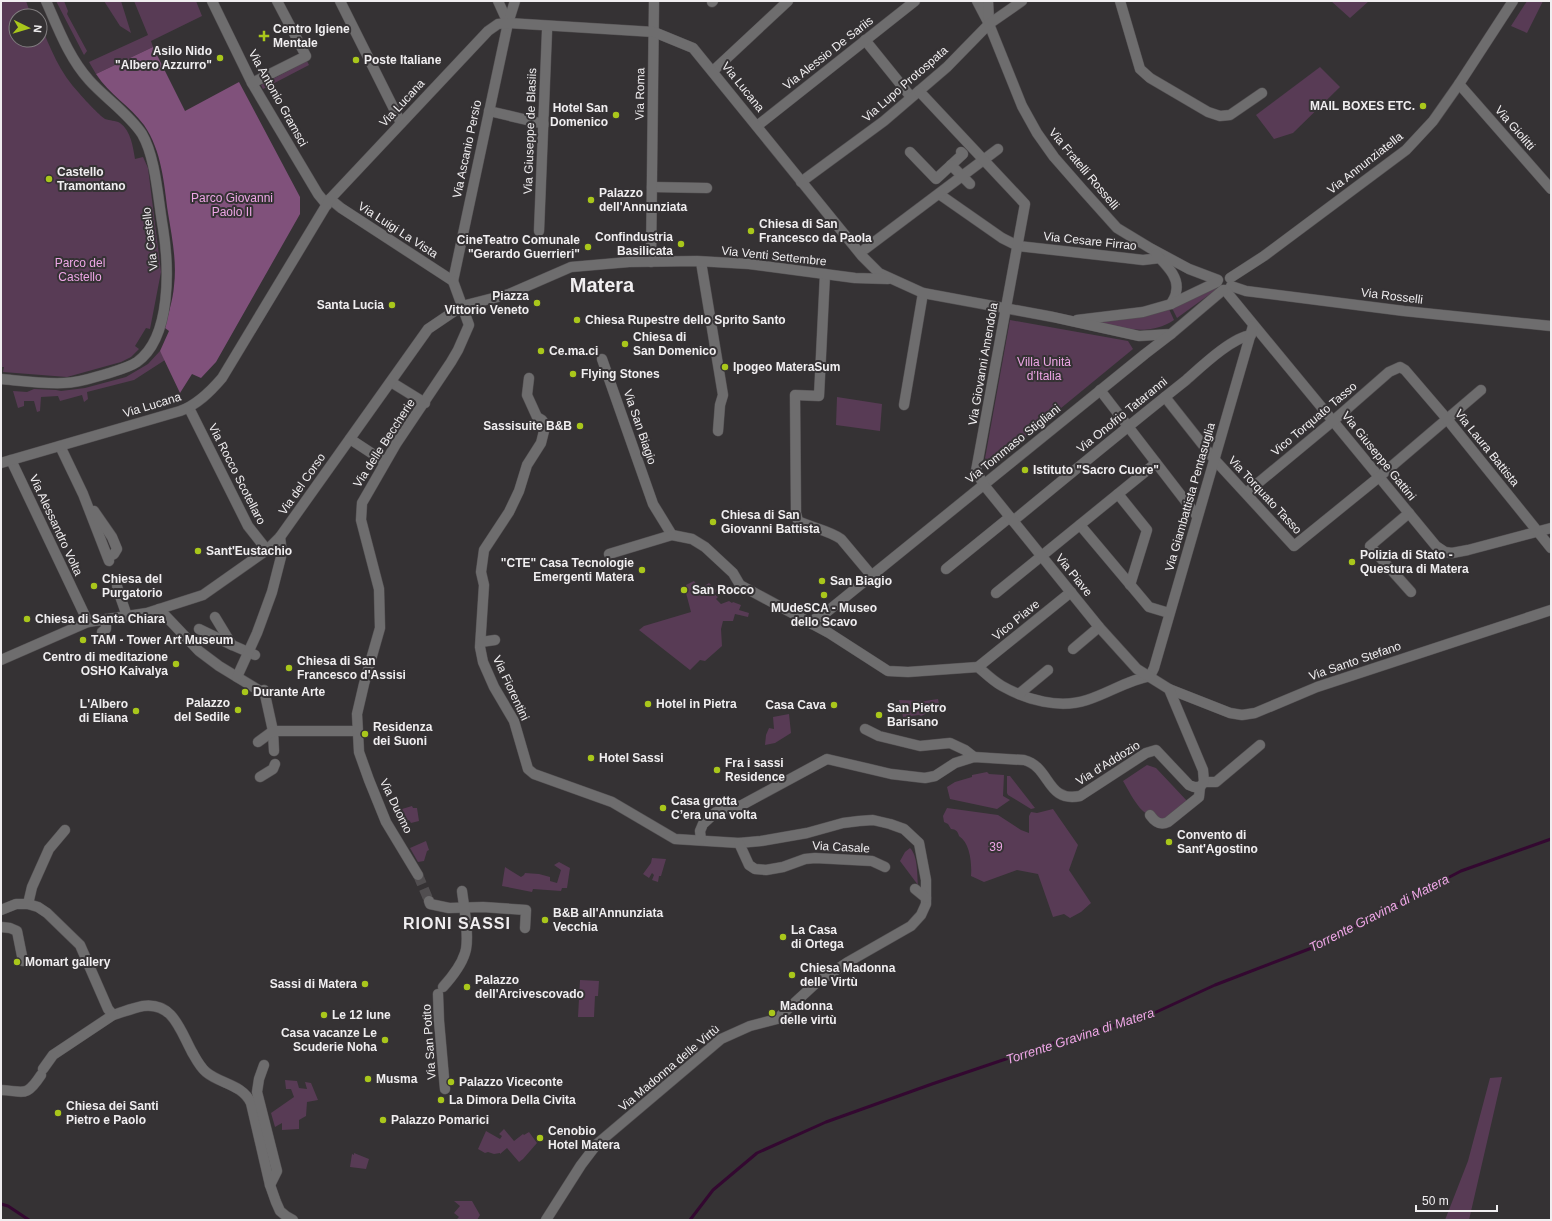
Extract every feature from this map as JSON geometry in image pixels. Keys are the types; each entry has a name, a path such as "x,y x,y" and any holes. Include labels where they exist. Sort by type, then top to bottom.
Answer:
{"street":[{"name":"Via Castello","path":"1,380 64,383 77,382 117,370 136,362 150,349 153,344 162,319 167,280 165,241 152,158 142,135 132,122 89,80 76,64 46,1"},
{"name":"Via Antonio Gramsci","path":"212,1 252,83 318,194 328,202"},
{"path":"252,83 306,56 277,1"},
{"path":"340,1 401,123"},
{"path":"498,1 508,23"},
{"name":"Via Ascanio Persio","path":"453,281 508,23 515,1"},
{"name":"Via Roma","path":"646,262 652,187 654,1"},
{"path":"713,71 788,1"},
{"name":"Via Alessio De Sariis","path":"757,126 915,1"},
{"name":"Via Fratelli Rosselli","path":"977,1 989,24 1022,106 1037,133 1054,157 1117,228 1189,269 1224,284"},
{"name":"Via Fratelli Rosselli","path":"988,1 989,24"},
{"name":"Via Lupo Protospata","path":"801,182 884,121 947,67 989,24 1022,1"},
{"path":"1120,1 1140,69 1150,78 1208,112 1220,116 1230,116 1262,93"},
{"name":"Via Annunziatella","path":"1224,284 1406,150 1433,121 1513,1"},
{"name":"Via Lucana","path":"6,462 188,408 210,392 222,378 328,202 488,31 498,24 508,23 654,32 693,48 862,256 879,273 894,279"},
{"name":"Via Giuseppe de Blasiis","path":"539,231 547,31"},
{"path":"865,40 911,98"},
{"name":"Via Giolitti","path":"1459,84 1551,189"},
{"path":"920,91 984,160"},
{"path":"489,111 544,124"},
{"path":"865,249 998,149"},
{"path":"910,152 936,179 962,154 961,152"},
{"name":"Via Giovanni Amendola","path":"984,160 1024,204 1018,246 976,471 984,485"},
{"path":"951,165 970,184"},
{"path":"939,177 948,187"},
{"path":"652,187 706,188"},
{"path":"939,194 1002,238 1018,246"},
{"name":"Via Luigi La Vista","path":"328,202 341,208 453,281"},
{"name":"Via Cesare Firrao","path":"1018,246 1143,260 1160,258"},
{"name":"Via Fratelli Rosselli","path":"1150,248 1160,258 1175,278 1176,293 1171,304"},
{"path":"453,281 462,306 509,294 571,267 646,262"},
{"name":"Via Venti Settembre","path":"646,262 749,264 855,278 894,279"},
{"path":"701,262 723,395 720,405 718,431"},
{"path":"825,274 819,396 795,395 796,513 798,521 807,526 835,535 841,539 872,576"},
{"path":"894,279 923,293 1006,308 1139,336 1171,334 1224,284"},
{"path":"1069,321 1143,312 1171,304 1224,284"},
{"name":"Via Rosselli","path":"1224,284 1246,292 1404,311 1551,326"},
{"name":"Via Giuseppe Gattini","path":"1224,284 1252,330 1333,421 1408,514 1436,546 1444,552 1452,553 1468,550 1551,528"},
{"path":"904,405 923,293"},
{"name":"Via del Corso","path":"4,659 88,622 159,610 203,595 267,550 280,537 428,329 462,306"},
{"name":"Via delle Beccherie","path":"359,745 357,714 380,628 379,589 361,520 362,503 396,444 424,404 458,350 469,325 462,306"},
{"name":"Via Onofrio Tataranni","path":"946,569 1012,519 1226,348 1252,330"},
{"name":"Via Giambattista Pentasuglia","path":"1150,676 1154,668 1252,330"},
{"name":"Via Tommaso Stigliani","path":"812,624 815,619 872,576 1171,334"},
{"name":"Via San Biagio","path":"602,359 653,504 672,535"},
{"name":"Vico Torquato Tasso","path":"1246,494 1389,372 1400,367"},
{"name":"Via Laura Battista","path":"1400,367 1405,370 1447,419 1551,548"},
{"name":"Via Fiorentini","path":"529,378 528,395 537,417 544,423 541,443 527,465 519,492 509,512 484,550 481,572 484,585 481,642 483,662 494,687 514,720 528,768 539,776 612,802 675,839 726,843 761,841 807,833 842,823 873,820"},
{"path":"391,382 424,404"},
{"path":"1100,390 1197,516"},
{"name":"Via Torquato Tasso","path":"1165,397 1214,459 1294,546 1379,477 1481,390"},
{"name":"Via Rocco Scotellaro","path":"188,408 248,526 267,550"},
{"path":"350,439 385,462"},
{"path":"60,446 83,494 109,559"},
{"name":"Via Alessandro Volta","path":"6,462 88,622"},
{"path":"996,593 1156,463"},
{"name":"Via Piave","path":"984,485 1099,627 1137,669 1150,676"},
{"path":"1118,494 1146,530 1130,586"},
{"path":"1408,514 1370,546 1411,592"},
{"path":"1080,525 1149,607 1169,613"},
{"path":"609,554 672,535 692,539 706,547 733,572 740,585 786,616 812,624 829,633 888,671 908,672 978,667 1002,686 1019,694 1059,704 1086,700 1140,678 1150,676 1169,689 1204,770 1199,797 1164,824 1158,823 1150,815"},
{"path":"237,678 251,654 272,592 282,553 280,537"},
{"path":"118,586 118,593 127,616"},
{"name":"Vico Piave","path":"978,667 1071,592"},
{"path":"159,610 199,651 237,678 264,692 273,732 274,751"},
{"name":"Via Santo Stefano","path":"1169,689 1230,713 1242,715 1255,713 1317,687 1551,610"},
{"path":"215,617 232,645"},
{"path":"102,632 106,629 106,620"},
{"path":"1073,649 1099,627"},
{"path":"199,630 251,654"},
{"path":"481,642 495,640"},
{"path":"4,659 17,662"},
{"path":"1019,694 1048,670"},
{"path":"865,729 879,736 920,746 950,743 965,750 974,757"},
{"path":"258,742 273,732 358,730"},
{"name":"Via Duomo","path":"359,745 359,752 386,822 418,875"},
{"path":"1202,785 1216,782 1260,745"},
{"name":"Via d'Addozio","path":"701,840 700,831 703,824 716,812 742,805 827,759 891,774 925,778 935,776 955,763 974,757 1024,760 1031,762 1038,767 1053,789 1062,796 1070,798 1080,796 1146,753 1156,750 1189,784 1194,787 1202,785"},
{"path":"260,777 274,766"},
{"name":"Via Madonna delle Virtù","path":"546,1220 581,1165 597,1144 721,1039 750,1026 777,1019 815,984 848,962 911,926 921,915 926,904 926,880 919,843 904,829 873,820"},
{"path":"28,904 32,887 48,850 65,830"},
{"name":"Via Casale","path":"739,843 749,865 755,869 766,870 783,867 805,859 815,858 872,860 885,867"},
{"path":"915,889 926,898"},
{"path":"462,891 464,908"},
{"path":"429,901 430,904 449,908 483,907 526,910 525,928"},
{"path":"1,910 16,904 28,904 38,907 47,913 80,945 108,1009 113,1015"},
{"name":"Via San Potito","path":"445,1089 439,1021 444,987 460,965 466,952 467,930 464,908"},
{"path":"1,927 10,928 17,931 23,960"},
{"path":"1,1090 20,1093 26,1091 33,1086 53,1055 113,1015 141,1006 152,1005 160,1007 168,1011 174,1019 200,1065 206,1072 238,1088 249,1098 270,1185 280,1210 293,1220"},
{"path":"264,1065 259,1079 257,1092 277,1171 270,1185"}],"green space":[{"name":"Parco del Castello","path":"1,1 26,1 28,8 8,8 8,48 48,48 48,42 66,77 88,103 102,117 107,120 120,123 127,130 135,159 143,157 148,168 161,272 150,329 146,328 135,346 139,349 131,357 121,362 67,377 3,372 4,367 1,367"},
{"path":"56,1 64,1 68,11 67,14 87,51 84,55"},
{"path":"104,1 121,1 131,33 120,26"},
{"path":"134,1 196,1 202,16 151,41 153,47 96,74 89,62 148,35"},
{"path":"1331,1 1369,1 1350,18"},
{"path":"1527,1 1543,1 1527,33 1511,26"},
{"name":"Parco Giovanni Paolo II","path":"153,47 185,111 239,82 300,197 300,214 216,362 201,378 192,374 180,393 160,351 169,331 165,328 173,296 175,277 172,240 161,168 155,146 144,125 107,88 96,74"},
{"path":"307,61 309,65 263,89 261,85"},
{"path":"1320,67 1340,87 1293,133 1274,139 1256,115"},
{"path":"1215,288 1217,289 1177,318 1172,308"},
{"path":"1169,309 1174,320 1157,328 1139,330 1120,328 1102,323 1102,322"},
{"name":"Villa Unità d’Italia","path":"1010,320 1128,341 1133,349 989,467 984,464"},
{"path":"160,351 165,360 134,380 87,392 88,399 84,402 82,395 60,401 58,396 41,397 40,411 37,412 34,401 24,401 24,406 18,408 13,391 27,392 34,389 61,391 85,388 126,377 148,364"},
{"path":"837,397 882,404 880,431 836,425"},
{"path":"694,581 700,589 709,583 717,591 714,594 718,597 716,599 721,604 729,601 732,603 733,602 741,605 739,610 749,613 748,617 735,614 733,621 723,621 721,629 722,646 705,661 700,660 690,670 639,630 644,626 691,612 686,593 686,585"},
{"path":"938,699 940,709 921,716 903,717 899,700 925,701"},
{"path":"789,714 791,733 775,743 765,745 766,735 769,728 774,729 773,717"},
{"path":"1147,765 1156,768 1188,802 1167,820 1158,819 1151,816 1140,808 1123,781"},
{"path":"987,772 989,774 1004,775 1003,796 1010,800 997,809 950,799 947,787 955,782 972,777 972,775"},
{"path":"1007,776 1010,776 1035,808 1031,809 1008,795"},
{"path":"412,806 413,808 417,808 419,821 411,823 409,820 405,821 402,809"},
{"name":"39","path":"947,808 998,815 1021,830 1029,833 1029,816 1031,812 1037,813 1053,809 1078,845 1069,870 1091,903 1081,912 1070,918 1064,914 1053,917 1038,874 1017,870 984,882 971,876 971,859 966,843 956,831 951,829 948,824 944,822 943,816"},
{"path":"426,841 429,850 427,851 424,861 418,862 410,848"},
{"path":"910,848 913,851 916,860 918,885 900,861 905,852"},
{"path":"652,858 666,859 658,882 652,880 654,875 652,873 649,878 643,874 651,863"},
{"path":"559,862 570,868 567,888 562,888 561,891 533,889 532,892 502,886 505,867 521,877 525,873 539,874 550,877 550,881 557,883 561,870 554,865"},
{"path":"580,980 599,981 598,996 595,996 594,1017 578,1017"},
{"path":"1502,1077 1469,1220 1445,1220 1468,1161 1490,1078"},
{"path":"285,1080 297,1081 299,1088 307,1089 305,1082 311,1083 318,1100 307,1102 306,1116 299,1120 299,1129 282,1130 282,1123 275,1127 271,1113 294,1097 291,1089 286,1089"},
{"path":"504,1129 514,1141 523,1134 524,1135 529,1132 537,1143 519,1162 507,1148 500,1154 485,1153 478,1149 486,1131 500,1139 502,1136 499,1134"},
{"path":"354,1153 369,1159 366,1169 350,1167 352,1154 354,1155"},
{"path":"454,1201 472,1201 480,1215 477,1220 456,1220 459,1217 454,1213 460,1206"}],"waterway":[{"name":"Torrente Gravina di Matera","path":"690,1220 713,1190 757,1153 826,1122 932,1084 1080,1034 1141,1019 1215,985 1317,946 1461,871 1551,839"},
{"name":"Torrente Gravina di Matera","path":"1,1204 8,1206 29,1220"}],"tunnel":[{"path":"418,875 429,901"}],"place":[{"name":"Centro Igiene Mentale","path":"264,36"},
{"name":"Asilo Nido \"Albero Azzurro\"","path":"220,58"},
{"name":"Poste Italiane","path":"356,60"},
{"name":"MAIL BOXES ETC.","path":"1423,106"},
{"name":"Hotel San Domenico","path":"616,115"},
{"name":"Castello Tramontano","path":"49,179"},
{"name":"Palazzo dell'Annunziata","path":"591,200"},
{"name":"Chiesa di San Francesco da Paola","path":"751,231"},
{"name":"Confindustria Basilicata","path":"681,244"},
{"name":"CineTeatro Comunale \"Gerardo Guerrieri\"","path":"588,247"},
{"name":"Piazza Vittorio Veneto","path":"537,303"},
{"name":"Santa Lucia","path":"392,305"},
{"name":"Chiesa Rupestre dello Sprito Santo","path":"577,320"},
{"name":"Chiesa di San Domenico","path":"625,344"},
{"name":"Ce.ma.ci","path":"541,351"},
{"name":"Ipogeo MateraSum","path":"725,367"},
{"name":"Flying Stones","path":"573,374"},
{"name":"Sassisuite B&B","path":"580,426"},
{"name":"Istituto \"Sacro Cuore\"","path":"1025,470"},
{"name":"Chiesa di San Giovanni Battista","path":"713,522"},
{"name":"Sant'Eustachio","path":"198,551"},
{"name":"Polizia di Stato - Questura di Matera","path":"1352,562"},
{"name":"\"CTE\" Casa Tecnologie Emergenti Matera","path":"642,570"},
{"name":"San Biagio","path":"822,581"},
{"name":"Chiesa del Purgatorio","path":"94,586"},
{"name":"San Rocco","path":"684,590"},
{"name":"MUdeSCA - Museo dello Scavo","path":"824,595"},
{"name":"Chiesa di Santa Chiara","path":"27,619"},
{"name":"TAM - Tower Art Museum","path":"83,640"},
{"name":"Centro di meditazione OSHO Kaivalya","path":"176,664"},
{"name":"Chiesa di San Francesco d'Assisi","path":"289,668"},
{"name":"Durante Arte","path":"245,692"},
{"name":"Hotel in Pietra","path":"648,704"},
{"name":"Casa Cava","path":"834,705"},
{"name":"Palazzo del Sedile","path":"238,710"},
{"name":"L'Albero di Eliana","path":"136,711"},
{"name":"San Pietro Barisano","path":"879,715"},
{"name":"Residenza dei Suoni","path":"365,734"},
{"name":"Hotel Sassi","path":"591,758"},
{"name":"Fra i sassi Residence","path":"717,770"},
{"name":"Casa grotta C’era una volta","path":"663,808"},
{"name":"Convento di Sant'Agostino","path":"1169,842"},
{"name":"B&B all'Annunziata Vecchia","path":"545,920"},
{"name":"La Casa di Ortega","path":"783,937"},
{"name":"Momart gallery","path":"17,962"},
{"name":"Chiesa Madonna delle Virtù","path":"792,975"},
{"name":"Sassi di Matera","path":"365,984"},
{"name":"Palazzo dell'Arcivescovado","path":"467,987"},
{"name":"Madonna delle virtù","path":"772,1013"},
{"name":"Le 12 lune","path":"324,1015"},
{"name":"Casa vacanze Le Scuderie Noha","path":"385,1040"},
{"name":"Musma","path":"368,1079"},
{"name":"Palazzo Viceconte","path":"451,1082"},
{"name":"La Dimora Della Civita","path":"441,1100"},
{"name":"Chiesa dei Santi Pietro e Paolo","path":"58,1113"},
{"name":"Palazzo Pomarici","path":"383,1120"},
{"name":"Cenobio Hotel Matera","path":"540,1138"}],"district":[{"name":"Matera","path":"602,285"},
{"name":"RIONI SASSI","path":"457,923"}]}
